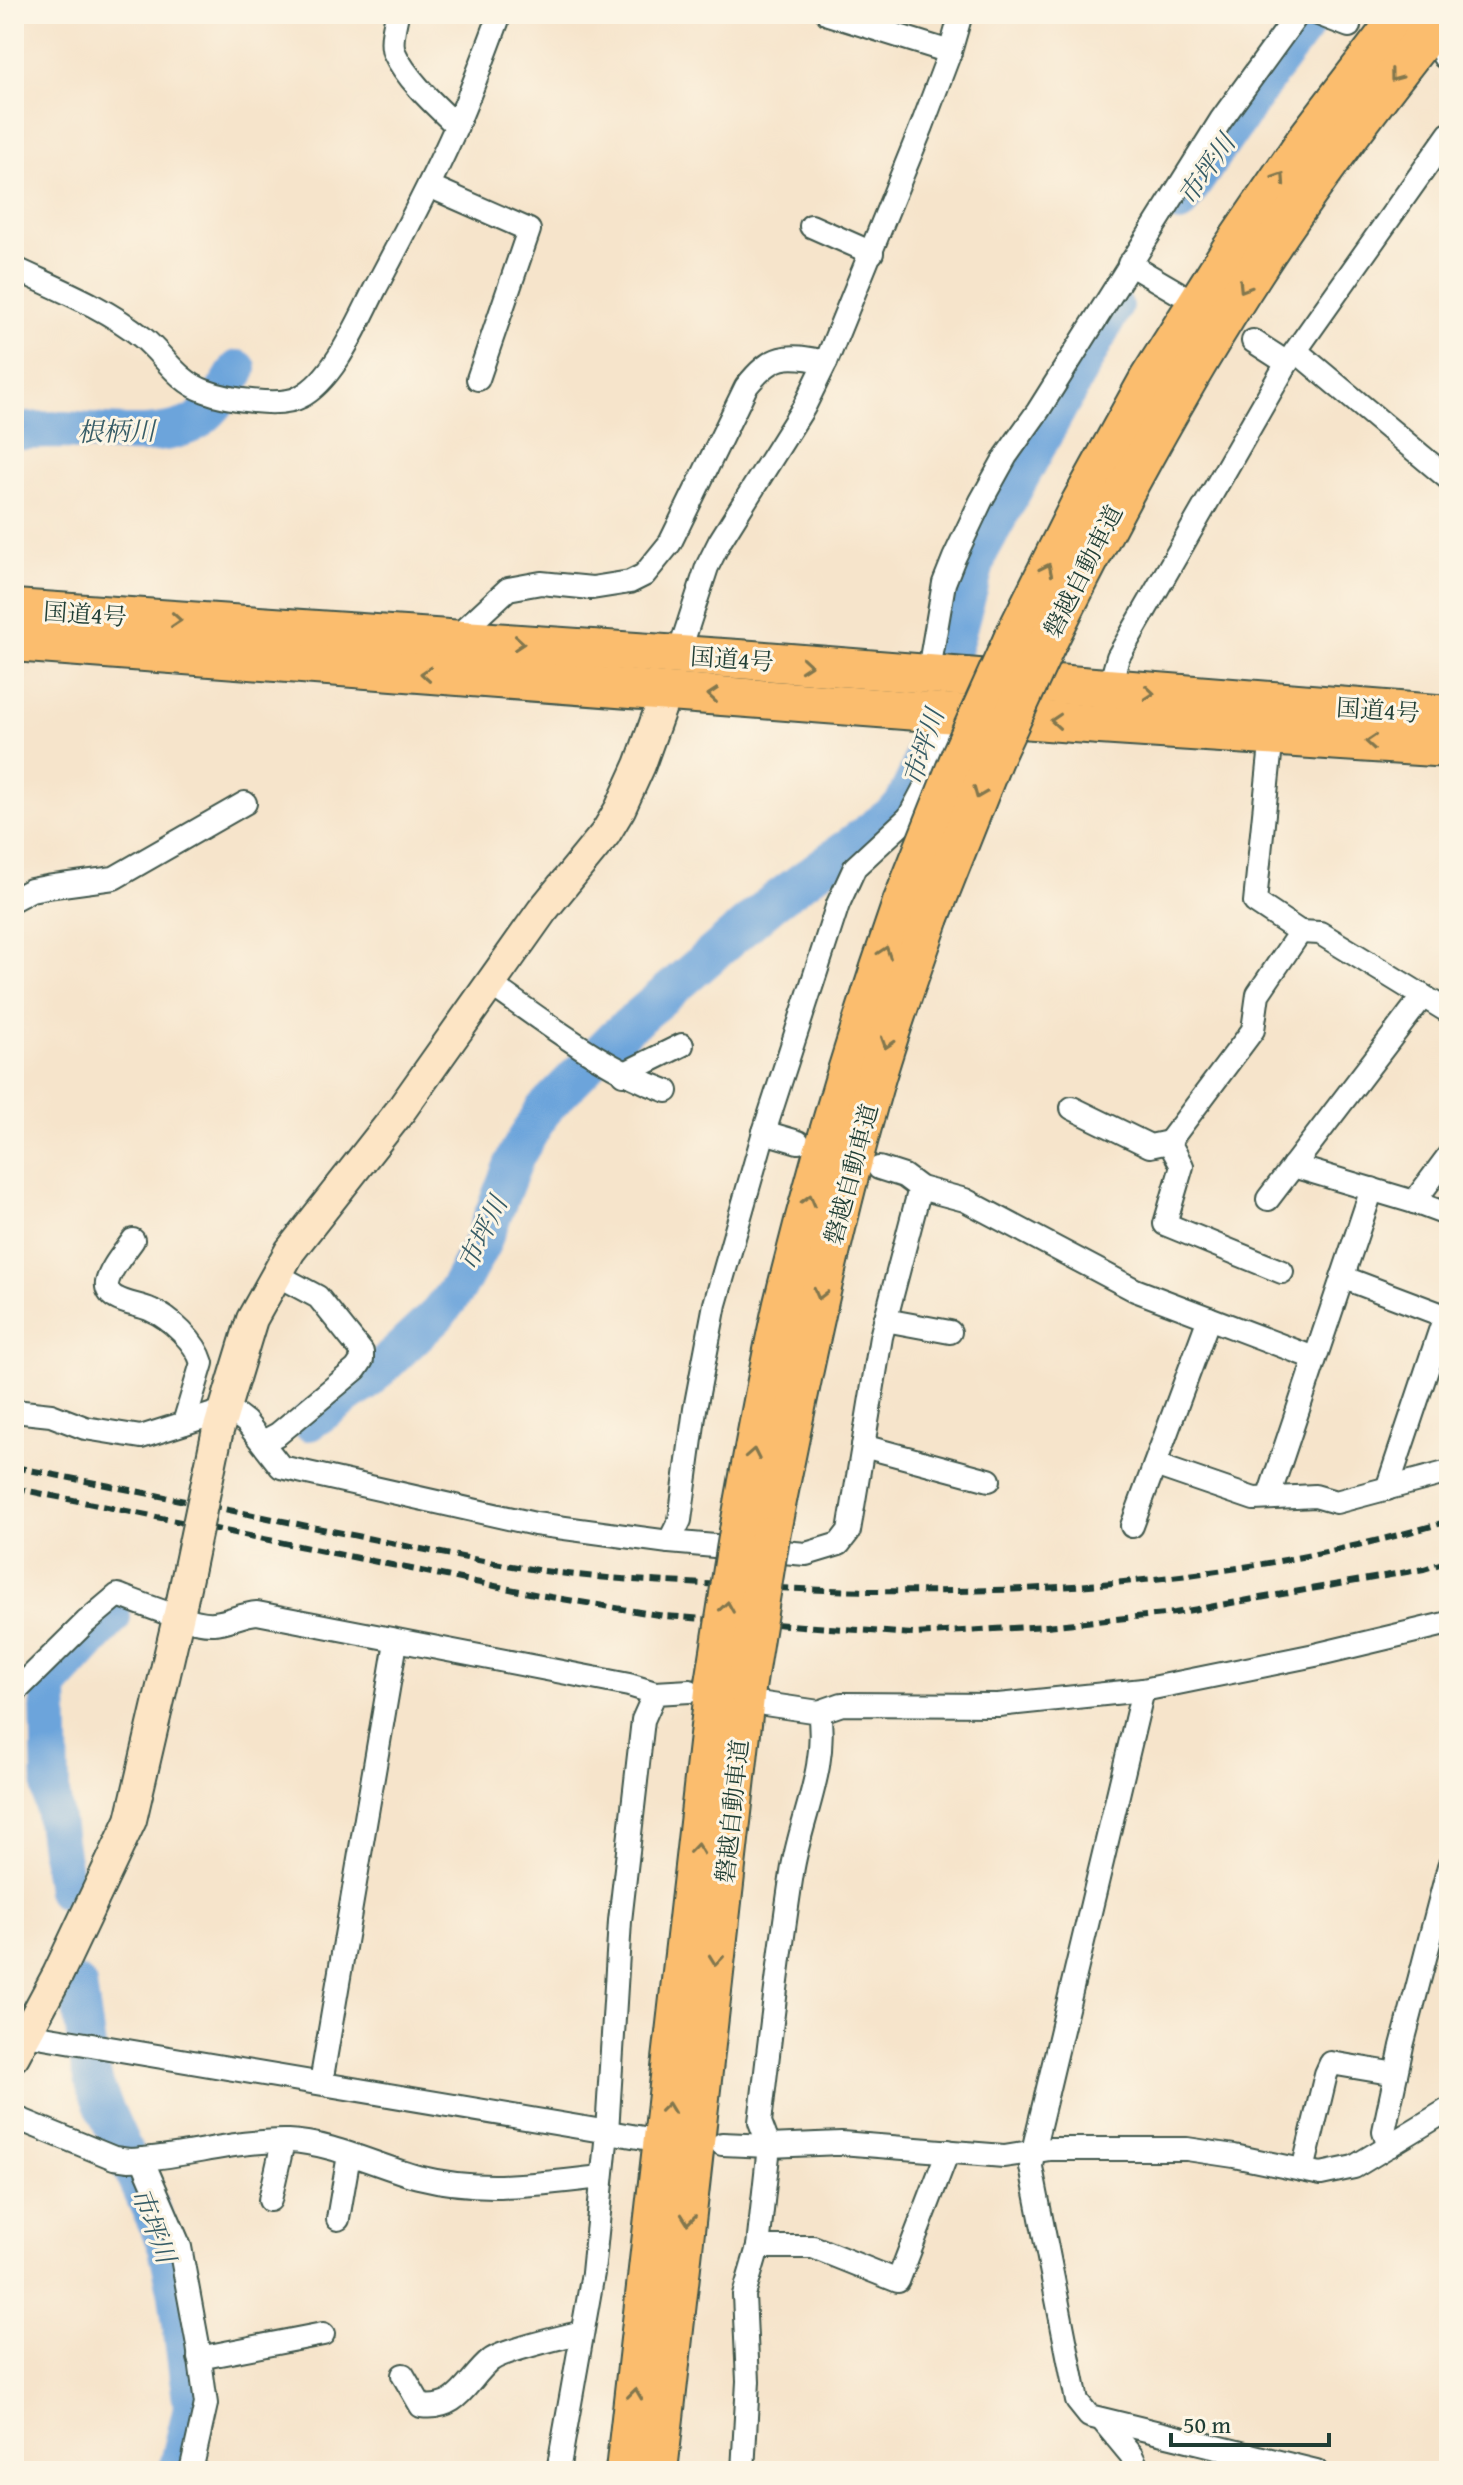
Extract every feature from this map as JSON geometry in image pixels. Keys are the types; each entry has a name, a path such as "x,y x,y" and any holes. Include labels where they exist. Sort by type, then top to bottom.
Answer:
{"highway":[{"name":"磐越自動車道","path":"625,2471 729,1692 755,1533 814,1317 916,910 993,759 1029,642 1080,504 1149,379 1230,251 1308,137 1402,14"},
{"name":"磐越自動車道","path":"1029,642 1113,511 1182,389 1256,268 1337,153 1443,14"},
{"name":"国道4号","path":"14,609 454,639 947,713 1449,748"},
{"name":"国道4号","path":"14,642 673,673 928,676 1449,715"},
{"name":"磐越自動車道","path":"658,2471 729,1692"}],"street":[{"path":"397,14 394,51 428,98 457,126"},
{"path":"14,268 80,300 142,336 168,365 208,393 266,402 296,400 323,379 339,355 429,186 457,126 500,14"},
{"path":"828,14 950,52"},
{"path":"644,2138 69,2043 18,2041 58,1974 131,1820 181,1608 220,1423 252,1319 290,1251 401,1110 542,911 605,834 620,809 640,765 707,567 804,407 826,362 950,52 961,14"},
{"path":"928,676 944,583 981,501 1221,120 1298,14"},
{"path":"1318,14 1349,26"},
{"path":"1109,689 1118,657 1292,357 1449,134"},
{"path":"429,186 529,230 478,379"},
{"path":"811,226 872,253"},
{"path":"1129,264 1177,292"},
{"path":"1253,341 1292,357 1449,479"},
{"path":"454,639 508,589 541,583 592,588 630,582 644,575 670,543 741,397 759,371 787,355 826,362"},
{"path":"669,1542 680,1520 695,1409 715,1304 764,1132 838,904 855,867 909,817 927,783 947,713"},
{"path":"1272,735 1255,902 1300,932 1320,933 1449,1012"},
{"path":"14,899 39,889 114,878 245,803"},
{"path":"1072,1108 1150,1146 1169,1142 1253,1030 1258,994 1300,932"},
{"path":"490,984 623,1074 667,1091"},
{"path":"1268,1199 1423,996"},
{"path":"623,1074 682,1045"},
{"path":"764,1132 798,1142"},
{"path":"1169,1142 1182,1166 1165,1224 1282,1272"},
{"path":"1414,1202 1449,1155"},
{"path":"1293,1166 1449,1215"},
{"path":"879,1168 904,1176 920,1188 965,1200 1135,1290 1314,1358"},
{"path":"14,1411 51,1415 85,1428 135,1437 149,1437 184,1423 220,1423 237,1415 263,1442 281,1467 520,1521 669,1542 806,1554 839,1544 849,1531 885,1320 920,1188"},
{"path":"1269,1496 1372,1189"},
{"path":"133,1240 111,1273 108,1291 116,1298 153,1310 175,1326 200,1355 202,1363 184,1423"},
{"path":"263,1442 278,1434 356,1369 362,1360 362,1352 318,1297 277,1275"},
{"path":"1342,1277 1445,1316 1387,1489"},
{"path":"1132,1526 1209,1318"},
{"path":"885,1320 950,1332"},
{"path":"863,1446 989,1480"},
{"path":"1155,1465 1254,1499 1315,1496 1336,1502 1449,1472"},
{"path":"14,1693 118,1595 181,1608 196,1622 216,1623 242,1614 257,1613 629,1685 655,1693 729,1692 819,1712 842,1704 998,1705 1143,1690 1315,1655 1449,1623"},
{"path":"321,2083 396,1642"},
{"path":"1143,1690 1031,2167 1077,2401 1089,2416 1102,2420 1316,2471"},
{"path":"558,2471 593,2273 607,2132 621,1906 643,1720 655,1693"},
{"path":"743,2471 748,2381 744,2295 758,2247 769,2146 760,2122 792,1869 811,1805 821,1746 819,1712"},
{"path":"1389,2146 1384,2131 1396,2074 1449,1866"},
{"path":"1303,2170 1331,2063 1396,2074"},
{"path":"722,2144 841,2143 1004,2156 1050,2149 1187,2149 1321,2174 1354,2167 1449,2109"},
{"path":"14,2117 114,2158 142,2159 283,2142 314,2145 417,2176 467,2187 503,2187 601,2177"},
{"path":"270,2200 283,2142"},
{"path":"758,2247 813,2247 898,2281 948,2151"},
{"path":"338,2219 349,2155"},
{"path":"142,2159 180,2247 190,2293 206,2404 191,2471"},
{"path":"403,2375 421,2406 435,2408 465,2391 492,2360 582,2332"},
{"path":"199,2358 323,2334"},
{"path":"1102,2420 1131,2455 1139,2471"}],"waterway":[{"name":"市坪川","path":"1179,204 1314,14"},
{"name":"市坪川","path":"309,1422 364,1384 438,1314 458,1288 482,1243 516,1156 543,1110 614,1038 771,904 901,808 918,773 979,553 1114,306"},
{"name":"根柄川","path":"14,431 167,432 197,421 210,410 238,369"},
{"name":"市坪川","path":"65,1890 51,1793 49,1686 112,1617"},
{"name":"市坪川","path":"78,1986 89,2063 96,2089 167,2247 177,2294 192,2407 177,2471"}],"railway":[{"path":"14,1467 537,1570 638,1580 829,1590 1009,1590 1187,1575 1275,1562 1363,1544 1449,1521"},
{"path":"14,1488 539,1595 664,1616 913,1634 1046,1626 1175,1613 1424,1569 1449,1561"}]}
